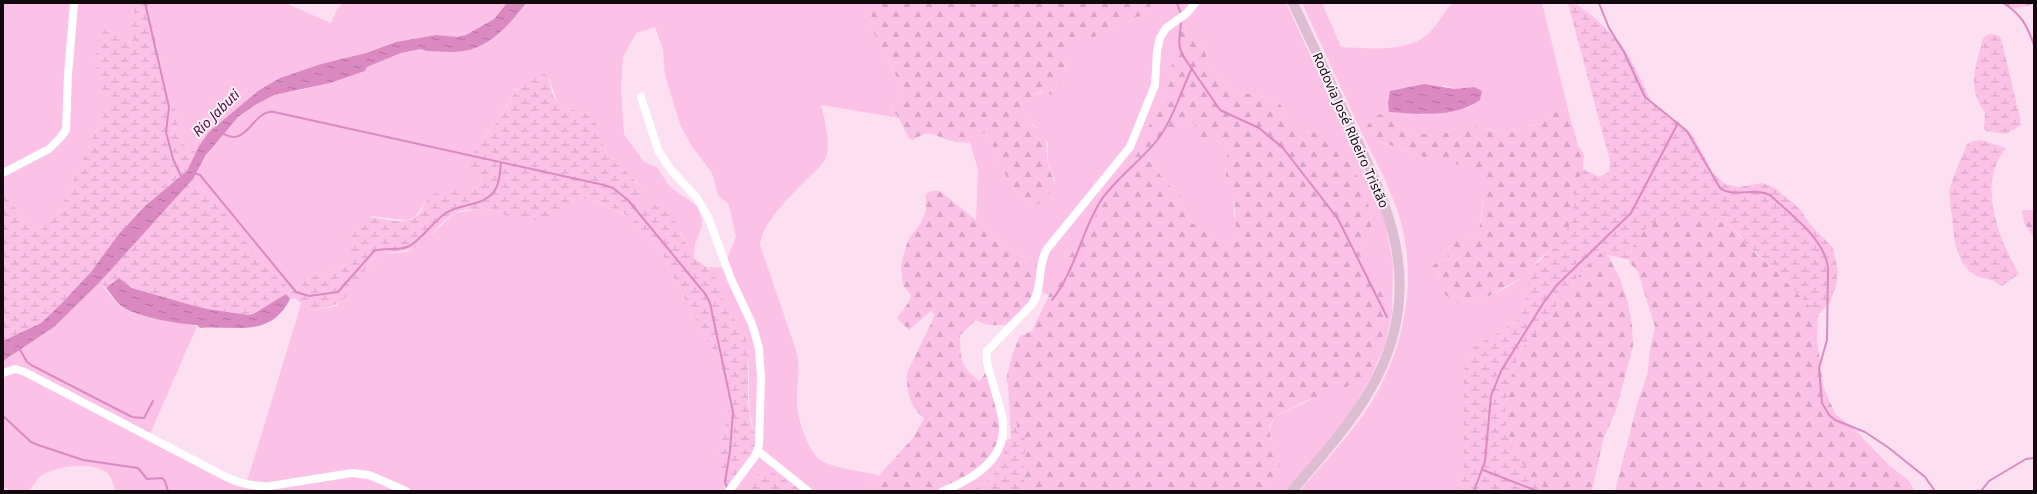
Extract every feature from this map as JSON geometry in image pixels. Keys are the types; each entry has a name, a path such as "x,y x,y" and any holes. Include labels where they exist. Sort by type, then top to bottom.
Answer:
{"main road":[{"name":"Rodovia José Ribeiro Tristão","path":"1292,491 1348,423 1372,388 1390,349 1396,328 1400,296 1397,245 1387,209 1361,148 1293,3"}],"street":[{"path":"3,173 45,152 66,130 68,74 74,3"},
{"path":"943,491 974,476 988,465 997,453 1002,437 1003,424 986,351 1033,303 1039,289 1042,260 1047,249 1113,170 1130,147 1155,85 1157,51 1160,38 1166,28 1187,13 1195,3"},
{"path":"641,97 658,150 671,170 697,198 708,217 731,279 752,324 759,348 761,432 758,451 729,491"},
{"path":"3,373 15,369 25,372 228,478 244,484 263,486 344,473 359,473 406,491"},
{"path":"758,451 808,491"}],"green space":[{"path":"3,3 136,3 132,16 133,39 128,43 117,33 102,33 95,56 104,92 109,103 60,209 42,229 25,220 8,199 3,196"},
{"path":"136,3 148,3 164,77 163,86 175,109 180,138 184,145 196,152 187,171 146,205 91,272 62,303 41,323 3,341 3,196 8,199 25,220 42,229 60,209 109,103 98,76 95,56 96,46 105,29 112,29 129,43 133,39 131,22"},
{"path":"148,3 285,3 331,23 337,9 343,3 507,3 494,19 466,35 457,38 436,35 396,42 366,53 321,64 280,78 209,132 196,152 184,145 180,138 175,109 163,86 164,77"},
{"path":"526,3 871,3 872,11 870,25 904,91 891,108 899,118 821,105 827,136 828,149 826,158 819,168 786,201 772,218 762,236 760,245 797,353 799,367 797,405 799,419 808,444 812,451 822,461 841,468 879,475 865,491 804,491 776,476 759,472 741,491 116,491 111,478 106,472 100,469 83,466 65,467 48,472 40,476 28,491 12,491 3,487 3,361 54,327 99,283 120,306 126,310 146,317 197,326 150,434 239,483 246,482 250,472 299,311 324,309 336,306 353,288 372,260 381,254 407,252 432,234 455,213 478,209 533,219 556,215 574,198 581,198 601,203 626,216 646,197 637,182 610,159 599,138 598,129 587,113 565,107 557,101 549,78 516,89 498,120 483,138 476,175 482,178 481,185 462,192 436,193 426,201 415,217 407,220 372,216 355,227 349,244 349,263 338,269 313,276 286,294 288,286 260,260 228,218 193,179 208,154 226,130 248,109 260,101 277,94 298,91 365,71 367,67 401,53 421,49 426,51 463,51 521,9","holes":["655,27 663,50 665,75 680,124 691,145 712,173 718,195 729,205 736,237 723,268 708,267 713,274 723,300 745,341 749,366 749,398 751,418 758,439 718,458 729,407 727,388 719,363 659,249 632,224 681,232 694,258 695,244 702,226 702,220 697,206 669,186 657,167 644,162 624,134 621,89 623,57 636,33"]},
{"path":"871,3 1151,3 1149,12 1065,50 1065,69 1063,79 1057,89 1052,95 1041,91 1030,99 1022,111 1033,125 1039,129 1042,129 1046,143 1048,164 1055,185 1055,188 1036,206 1016,194 997,160 990,137 985,133 975,136 971,143 954,142 932,134 924,134 913,140 909,139 899,118 891,108 904,91 870,25 872,11"},
{"path":"1151,3 1286,3 1384,215 1393,265 1392,313 1385,344 1371,377 1349,415 1286,491 1266,491 1274,481 1276,446 1272,439 1270,428 1275,417 1370,371 1382,341 1387,296 1362,272 1361,251 1371,227 1372,220 1366,195 1340,140 1318,133 1305,131 1286,113 1280,104 1261,96 1244,93 1229,87 1215,74 1208,64 1202,37 1192,26 1176,43 1166,98 1155,110 1141,147 1124,176 1087,228 1049,295 1036,290 1031,259 1019,255 976,220 978,169 970,143 975,136 984,133 990,137 997,160 1016,194 1036,206 1055,188 1055,181 1048,163 1048,143 1039,129 1028,121 1022,111 1030,97 1060,84 1066,67 1064,50 1149,12"},
{"path":"1302,3 1322,3 1341,47 1386,48 1408,45 1427,35 1434,28 1452,3 1542,3 1569,113 1564,110 1552,115 1543,123 1528,126 1516,132 1502,134 1488,129 1466,126 1443,134 1416,134 1395,125 1387,117 1369,134 1372,138 1379,142 1427,158 1457,163 1476,169 1481,176 1483,185 1483,199 1480,223 1476,233 1467,239 1454,242 1448,250 1447,259 1437,262 1437,276 1466,305 1492,295 1509,286 1530,269 1524,309 1517,320 1503,330 1473,347 1464,370 1464,470 1456,491 1300,491 1344,440 1364,414 1381,385 1398,344 1407,299 1408,276 1407,253 1397,209","holes":["1443,85 1455,89 1474,87 1471,107 1421,115"]},
{"path":"1568,3 1575,3 1595,18 1620,43 1630,58 1651,101 1666,116 1692,134 1713,173 1725,184 1738,187 1763,183 1775,188 1799,208 1810,224 1833,248 1838,271 1836,286 1830,302 1818,315 1773,268 1746,244 1740,235 1730,226 1711,218 1657,220 1643,231 1631,250 1630,260 1600,253 1591,261 1541,326 1528,340 1516,363 1507,398 1507,430 1513,446 1540,491 1456,491 1464,470 1464,370 1473,347 1503,330 1517,320 1524,309 1530,269 1556,246 1574,218 1574,189 1583,169 1599,177 1609,172 1610,161"},
{"path":"2006,3 2034,4 2012,9 2007,6"},
{"path":"1192,26 1202,37 1208,64 1215,74 1229,87 1244,93 1261,96 1280,104 1286,113 1305,131 1340,139 1366,195 1372,220 1371,227 1361,251 1362,272 1387,296 1382,341 1370,371 1348,386 1305,401 1275,417 1269,426 1271,439 1280,456 1279,469 1274,481 1266,491 1025,491 1024,459 1026,445 1016,430 1017,423 1010,419 1008,384 1006,380 1013,352 1020,336 1032,331 1049,295 1075,247 1101,207 1124,176 1141,147 1155,110 1166,98 1176,43 1182,31","holes":["1194,122 1198,139 1216,139 1227,149 1226,178 1227,183 1234,193 1236,229 1236,241 1229,244 1216,239 1189,221 1179,193 1170,187 1147,158 1151,146 1160,136 1184,125"]},
{"path":"1990,34 1997,35 2001,38 2020,118 2021,125 2006,134 1986,131 1984,128 1985,113 1979,103 1974,85 1974,76 1983,38"},
{"path":"534,70 541,72 548,78 552,92 557,101 566,107 591,116 596,124 608,155 630,175 641,189 646,197 627,216 608,206 582,198 574,198 558,214 551,218 540,220 516,218 478,209 455,213 445,220 421,244 416,247 377,256 368,265 355,287 342,300 329,307 320,309 299,311 301,303 295,298 290,299 286,294 253,314 248,315 199,307 143,292 119,278 106,288 99,283 193,179 229,218 260,260 288,286 287,294 313,276 338,269 349,263 349,244 355,227 362,217 395,221 408,220 417,216 426,201 436,193 464,190 481,185 482,178 476,175 470,167 474,153 498,120 518,87"},
{"path":"1559,110 1564,110 1569,113 1578,145 1584,155 1583,169 1574,189 1574,218 1571,224 1556,246 1538,260 1524,276 1493,294 1466,306 1451,300 1441,290 1440,278 1429,270 1437,262 1447,259 1448,250 1454,242 1471,237 1476,233 1479,227 1483,199 1480,179 1477,172 1473,168 1427,158 1372,139 1367,126 1380,114 1387,117 1395,125 1416,134 1443,134 1466,126 1476,126 1502,134 1516,132 1520,128 1543,123"},
{"path":"1195,122 1198,139 1216,139 1227,149 1227,165 1225,171 1234,193 1234,214 1237,226 1236,241 1229,244 1216,239 1189,221 1179,193 1170,187 1147,157 1152,145 1160,136 1178,127"},
{"path":"1980,140 2006,148 1997,162 1993,178 1992,194 1998,228 2004,245 2019,274 2002,286 1992,280 1979,277 1970,272 1962,262 1955,244 1949,192 1967,144"},
{"path":"932,191 940,191 1019,255 1038,262 1040,280 1037,289 1026,306 1005,325 987,325 976,320 960,335 961,356 964,366 979,381 989,369 1001,401 998,441 990,459 967,478 936,490 865,491 913,438 924,418 912,404 908,392 907,373 935,315 931,311 909,330 897,318 909,302 911,295 903,285 901,264 908,240 920,224 926,211 926,194"},
{"path":"653,203 673,218 694,258 713,272 723,299 746,339 748,354 748,402 751,424 758,439 758,446 737,482 728,486 724,483 718,458 729,407 727,388 719,363 659,249 632,224"},
{"path":"2022,210 2034,210 2034,237 2024,223"},
{"path":"1711,218 1730,226 1818,315 1817,339 1823,385 1835,414 1851,426 1889,465 1908,480 1915,491 1615,491 1638,401 1647,376 1650,350 1655,327 1638,272 1629,262 1630,256 1634,244 1641,233 1651,224 1661,219"},
{"path":"1600,253 1608,255 1620,279 1628,303 1632,325 1633,346 1616,410 1603,440 1592,491 1540,491 1517,454 1507,430 1507,398 1512,374 1527,342 1541,326 1583,270"},
{"path":"1010,419 1017,423 1016,430 1024,436 1026,445 1024,459 1025,491 971,491 992,478 1011,438"},
{"path":"1011,438 992,478 971,491 926,491 936,490 997,446"},
{"path":"770,471 804,491 741,491 754,477 760,472"}],"water":[{"path":"507,3 526,3 507,26 499,33 482,45 473,49 449,52 426,51 421,49 401,53 367,67 365,71 330,83 274,95 255,105 238,117 206,155 193,179 99,283 54,327 3,361 3,341 41,323 62,303 91,272 119,234 146,205 187,171 199,146 209,132 258,91 280,78 321,64 366,53 396,42 436,35 457,37 466,35 494,19"},
{"path":"1424,84 1455,89 1474,87 1482,91 1480,100 1459,110 1436,114 1389,112 1388,103 1390,91"},
{"path":"119,278 132,288 191,305 248,315 253,314 286,294 290,299 282,312 272,320 262,325 238,328 200,328 197,325 157,319 126,309 118,303 106,288"}],"waterway":[{"path":"145,3 169,107 166,132 173,159 182,178"},
{"path":"1177,3 1181,14"},
{"path":"1599,3 1609,28 1624,52 1645,97 1687,131 1720,188 1731,192 1757,192 1770,195 1806,228 1821,247 1826,257 1828,268 1827,340 1819,368 1822,403 1829,415 1835,420 1865,432 1889,448 1925,477 1935,491"},
{"path":"2003,3 2014,11 2023,21 2034,45"},
{"path":"1181,20 1179,43 1181,52 1220,110 1259,128 1283,148 1338,219 1387,317"},
{"path":"1052,300 1067,277 1093,214 1100,202 1113,186 1158,139 1172,114 1192,68"},
{"path":"221,132 230,136 237,136 243,133 266,113 274,112 613,188 628,200 706,295 710,303 733,412 730,451 725,482 728,489"},
{"path":"1474,491 1485,461 1491,396 1501,371 1544,302 1556,286 1631,213 1678,123"},
{"path":"194,173 200,175 296,292 309,296 338,292 374,251 407,247 416,241 441,216 459,207 485,200 497,187 500,177 501,163"},
{"path":"19,348 27,362 33,366 132,417 144,418 153,401"},
{"path":"3,416 31,442 83,460 138,468 147,479 162,478 165,481 168,491"},
{"path":"1981,491 1989,481 2026,459 2034,458"},
{"path":"1483,470 1537,491"}],"water label":[{"name":"Rio Jabuti","path":"216,113"}]}
